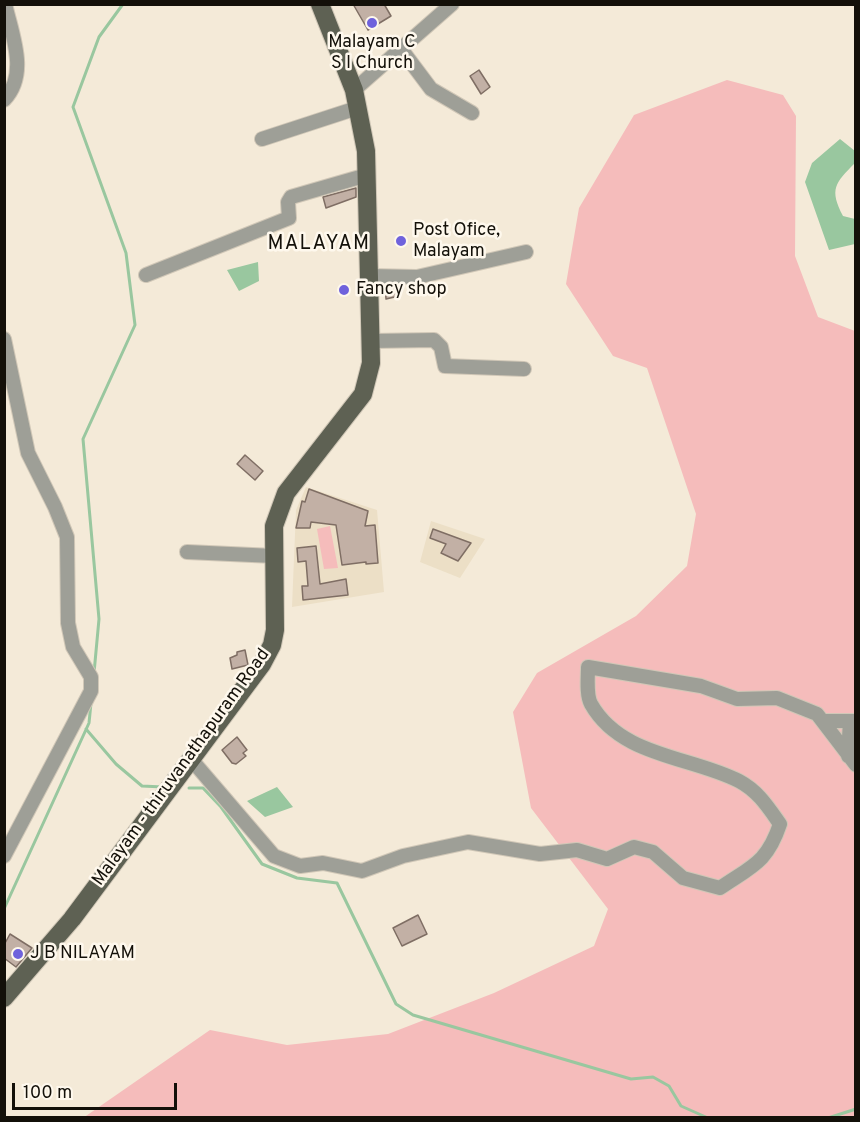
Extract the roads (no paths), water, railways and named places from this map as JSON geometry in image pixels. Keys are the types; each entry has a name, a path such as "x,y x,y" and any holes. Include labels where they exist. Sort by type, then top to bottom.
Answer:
{"main road":[{"name":"Malayam - thiruvanathapuram Road","path":"4,998 72,919 262,664 272,645 275,630 274,526 286,493 363,394 371,363 366,151 355,99 320,4"}],"street":[{"path":"4,100 13,90 19,71 5,4"},
{"path":"262,139 355,99 401,49 452,4"},
{"path":"401,49 431,89 472,112"},
{"path":"146,275 289,218 288,202 291,197 367,175"},
{"path":"369,276 417,277 526,252"},
{"path":"4,339 28,453 67,537 68,623 72,647 91,677 91,691 4,856"},
{"path":"371,341 434,340 441,347 444,366 524,369"},
{"path":"187,552 274,556"},
{"path":"190,758 274,856 300,866 323,863 362,871 402,856 468,842 540,854 577,850 607,859 634,846 653,852 683,878 720,888 763,859 773,846 780,824 762,798 739,781 653,752 613,732 590,702 588,667 701,686 736,699 777,698 817,714 852,761"},
{"path":"822,722 853,721 852,761"}],"waterway":[{"path":"94,673 99,619 83,439 135,325 126,253 73,107 99,37 123,4"},
{"path":"4,909 89,723 91,703"},
{"path":"86,729 116,764 142,786 163,787"},
{"path":"189,788 203,788 221,807 262,864 297,878 337,883 396,1004 413,1015 631,1079 653,1077 669,1086 681,1106 708,1118"},
{"path":"828,1118 856,1109"}],"place":[{"name":"Malayam C S I Church","path":"372,23"},
{"name":"Post Ofice, Malayam","path":"401,241"},
{"name":"Fancy shop","path":"344,290"},
{"name":"J B NILAYAM","path":"18,954"}],"district":[{"name":"MALAYAM","path":"319,245"}]}
